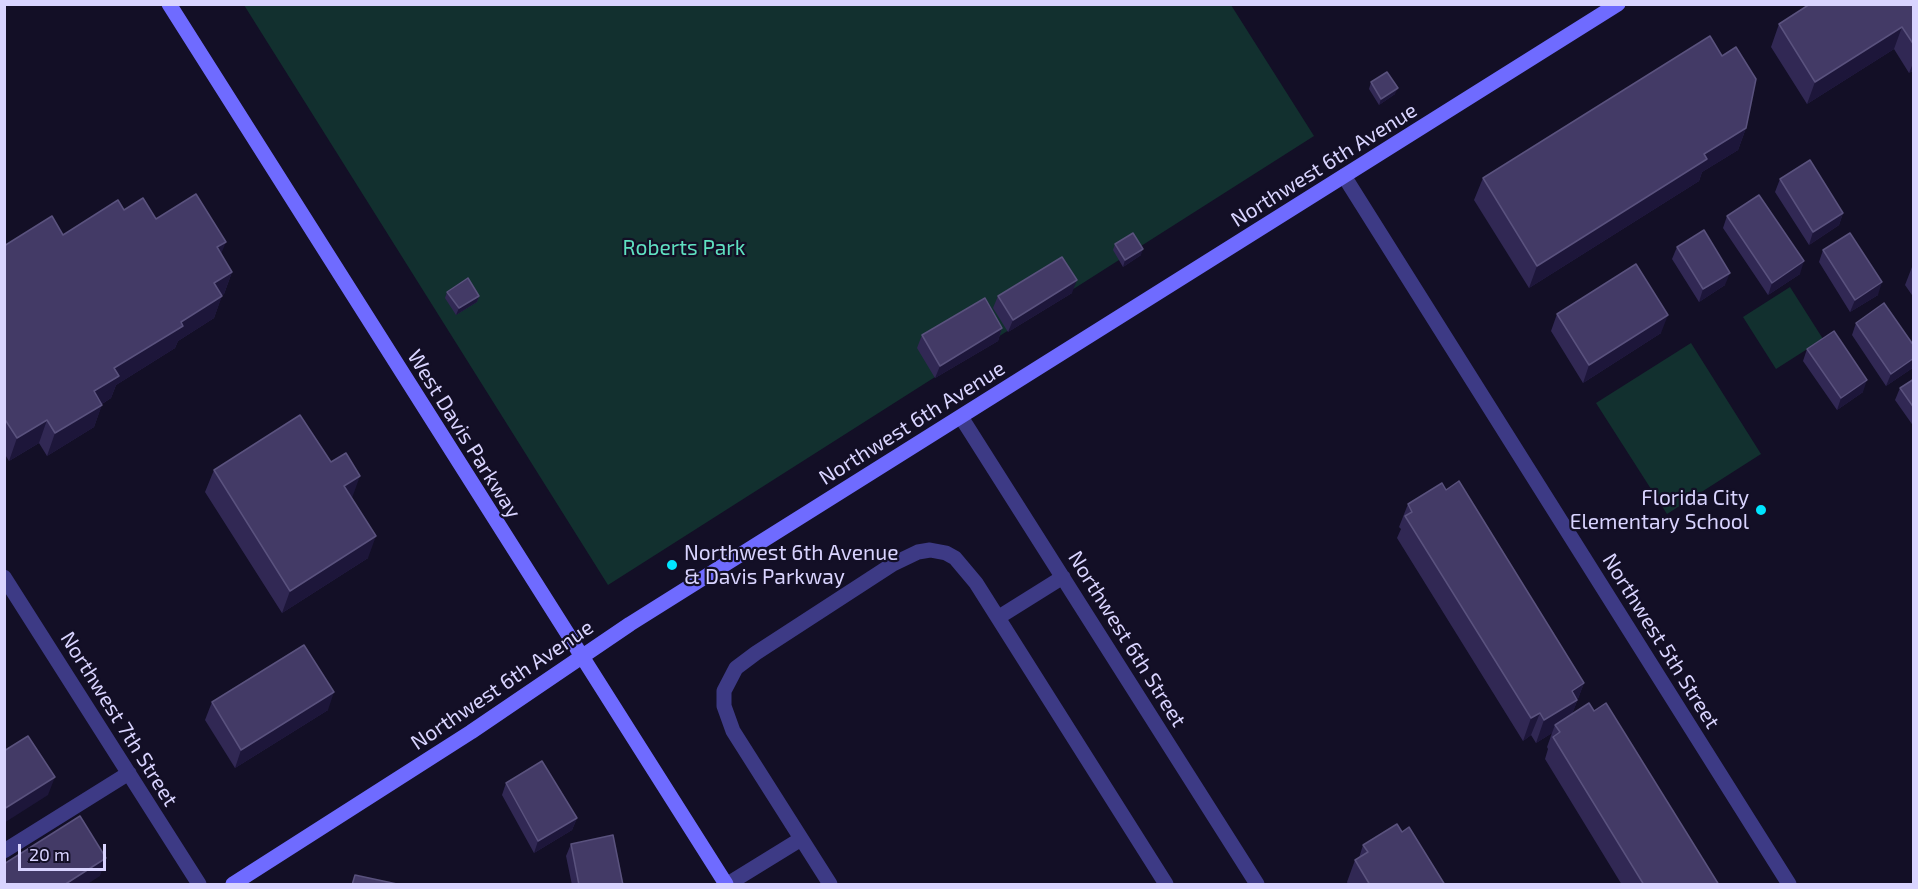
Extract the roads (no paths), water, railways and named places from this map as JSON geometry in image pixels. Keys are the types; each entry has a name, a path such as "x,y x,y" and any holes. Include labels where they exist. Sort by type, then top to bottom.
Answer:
{"street":[{"name":"West Davis Parkway","path":"169,4 727,885"},
{"name":"Northwest 6th Avenue","path":"233,885 630,624 1618,4"},
{"name":"Northwest 5th Street","path":"1344,176 1789,885"},
{"name":"Northwest 6th Street","path":"961,417 1257,885"},
{"path":"830,885 727,718 724,691 736,668 893,564 918,552 930,550 946,553 965,568 999,617 1166,885"},
{"path":"999,617 1063,577"},
{"name":"Northwest 7th Street","path":"7,585 199,885"},
{"path":"4,851 129,773"},
{"path":"727,885 801,839"}],"place":[{"name":"Florida City Elementary School","path":"1761,510"},
{"name":"Northwest 6th Avenue & Davis Parkway","path":"672,565"}],"park label":[{"name":"Roberts Park","path":"684,248"}]}
